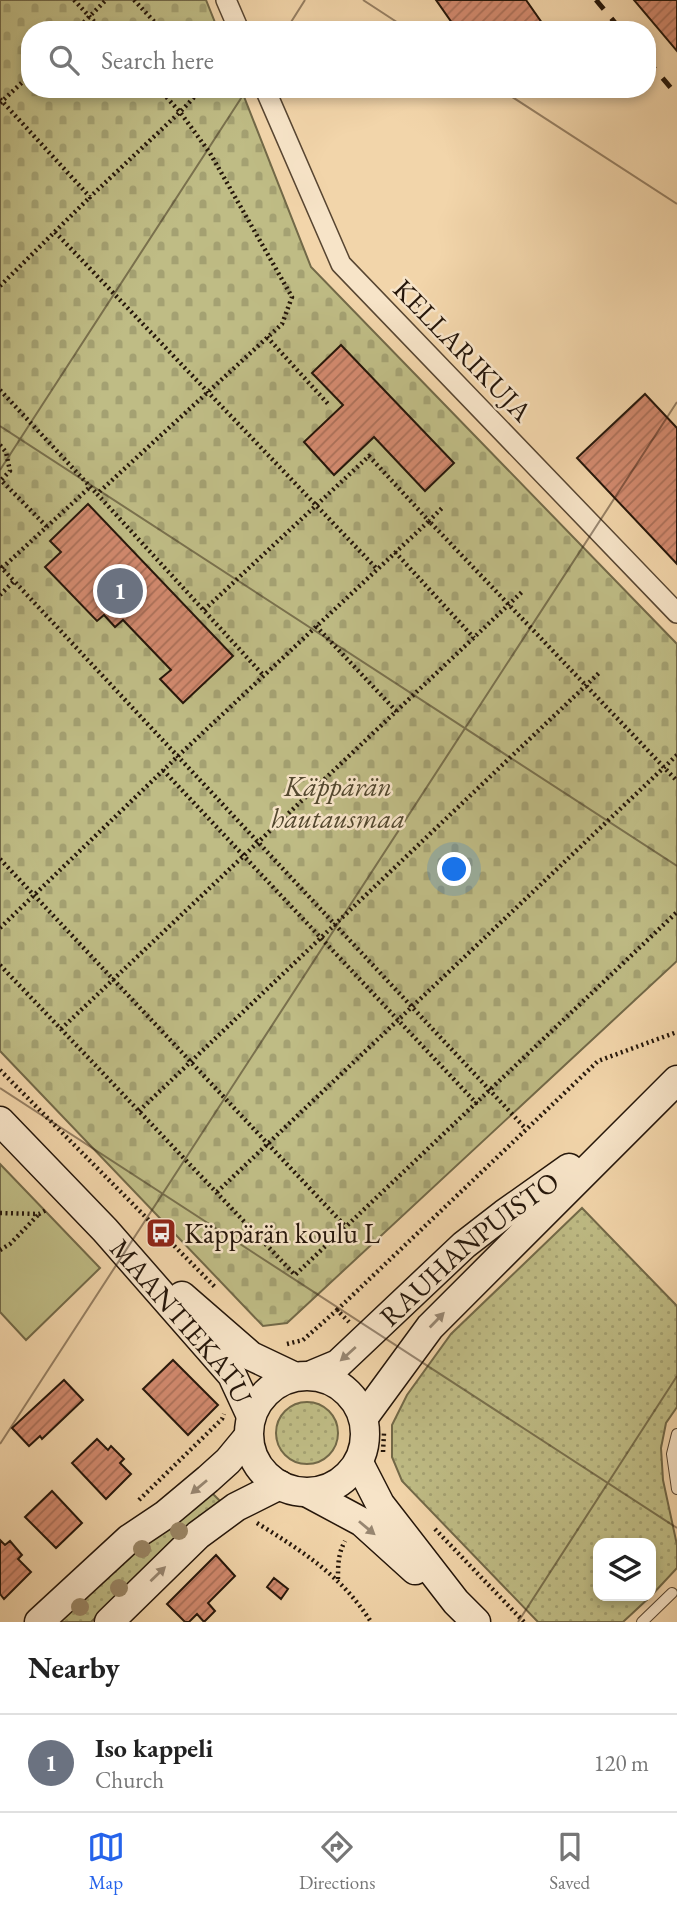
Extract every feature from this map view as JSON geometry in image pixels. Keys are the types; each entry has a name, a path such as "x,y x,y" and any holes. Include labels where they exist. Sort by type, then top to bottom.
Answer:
{"main road":[{"name":"RAUHANPUISTO","path":"374,1420 430,1326 677,1080"},
{"name":"MAANTIEKATU","path":"0,1121 105,1230 232,1375 241,1421"},
{"name":"RAUHANPUISTO","path":"303,1375 338,1364 464,1245 503,1214 629,1126"},
{"name":"MAANTIEKATU","path":"105,1230 251,1356 303,1375"},
{"path":"39,1622 129,1539 165,1515 228,1461 241,1421 269,1390 303,1375 335,1383 374,1420 365,1442 380,1504 456,1602 475,1622"},
{"path":"241,1421 252,1457 262,1471 280,1485 308,1493 456,1602"},
{"path":"308,1493 331,1487 371,1461"},
{"path":"109,1622 198,1535 236,1507 280,1485"}],"street":[{"path":"226,0 235,21"},
{"name":"KELLARIKUJA","path":"269,98 341,264 677,613"}],"lane":[{"path":"677,1434 673,1454 677,1489"},
{"path":"642,1622 675,1594"}],"path":[{"path":"74,0 94,21"},
{"path":"84,21 106,0"},
{"path":"134,0 154,21"},
{"path":"21,83 1,102 90,197"},
{"path":"97,494 282,324 292,297 210,153 167,98"},
{"path":"0,286 193,98"},
{"path":"55,232 377,569"},
{"path":"267,337 330,405"},
{"path":"0,390 264,676"},
{"path":"0,445 6,452 10,471 1,480 47,527"},
{"path":"204,610 369,456 677,781"},
{"path":"90,487 1,567 526,1129"},
{"path":"0,928 163,770 442,509"},
{"path":"395,552 474,638"},
{"path":"0,594 14,581"},
{"path":"61,1029 523,591"},
{"path":"316,626 397,712"},
{"path":"139,1111 600,672"},
{"path":"216,1192 677,755"},
{"path":"163,770 477,1104"},
{"path":"0,859 346,1227"},
{"path":"0,965 295,1275 677,912"},
{"path":"251,1356 267,1340 290,1344 303,1340 598,1061 677,1032"},
{"path":"0,1070 219,1291"},
{"path":"0,1250 48,1209"},
{"path":"0,1213 39,1214"},
{"path":"337,1310 366,1338"},
{"path":"137,1501 222,1419 241,1421"},
{"path":"371,1461 374,1420"},
{"path":"253,1521 315,1561 338,1580 358,1602 371,1622"},
{"path":"432,1526 524,1622"},
{"path":"338,1580 340,1550 355,1529"}],"green space":[{"name":"Käppärän hautausmaa","path":"0,0 206,0 214,21 21,21 21,98 245,98 311,267 677,644 677,961 287,1323 263,1326 0,1051"},
{"path":"0,1164 100,1268 26,1340 0,1312"},
{"path":"582,1208 677,1306 677,1407 666,1423 661,1448 663,1480 677,1545 677,1568 656,1591 656,1538 593,1538 593,1601 646,1601 623,1622 538,1622 402,1481 392,1457 392,1425 407,1395 451,1334"},
{"path":"301,1402 313,1402 329,1411 336,1421 336,1445 329,1455 313,1464 301,1464 290,1459 281,1450 276,1439 276,1427 281,1416 290,1407"},
{"path":"210,1491 221,1502 188,1529 91,1622 55,1622 116,1564"}],"building":[{"path":"436,0 526,0 541,21 451,21"},
{"path":"634,0 677,0 677,51 656,26 656,21 652,21"},
{"path":"341,345 454,463 425,491 374,437 334,475 304,442 343,405 312,373"},
{"path":"645,394 677,428 677,564 577,458"},
{"path":"88,504 233,656 183,703 160,679 171,670 123,620 115,627 104,615 97,621 45,567 61,552 50,541"},
{"path":"173,1360 218,1405 188,1435 143,1389"},
{"path":"64,1380 83,1400 42,1439 40,1436 29,1446 12,1428"},
{"path":"97,1439 108,1450 111,1446 124,1459 120,1463 131,1474 106,1499 72,1463"},
{"path":"52,1491 82,1523 56,1548 25,1517"},
{"path":"0,1540 5,1545 10,1541 22,1555 18,1559 31,1572 4,1599 0,1594"},
{"path":"216,1555 235,1576 208,1603 215,1611 204,1622 197,1614 189,1622 185,1622 167,1604"},
{"path":"274,1578 288,1589 281,1599 267,1587"}],"railway":[{"path":"596,0 614,21"},
{"path":"656,70 677,95"}],"place":[{"name":"Iso kappeli","path":"120,591"},
{"name":"Käppärän koulu L","path":"161,1233"}]}
